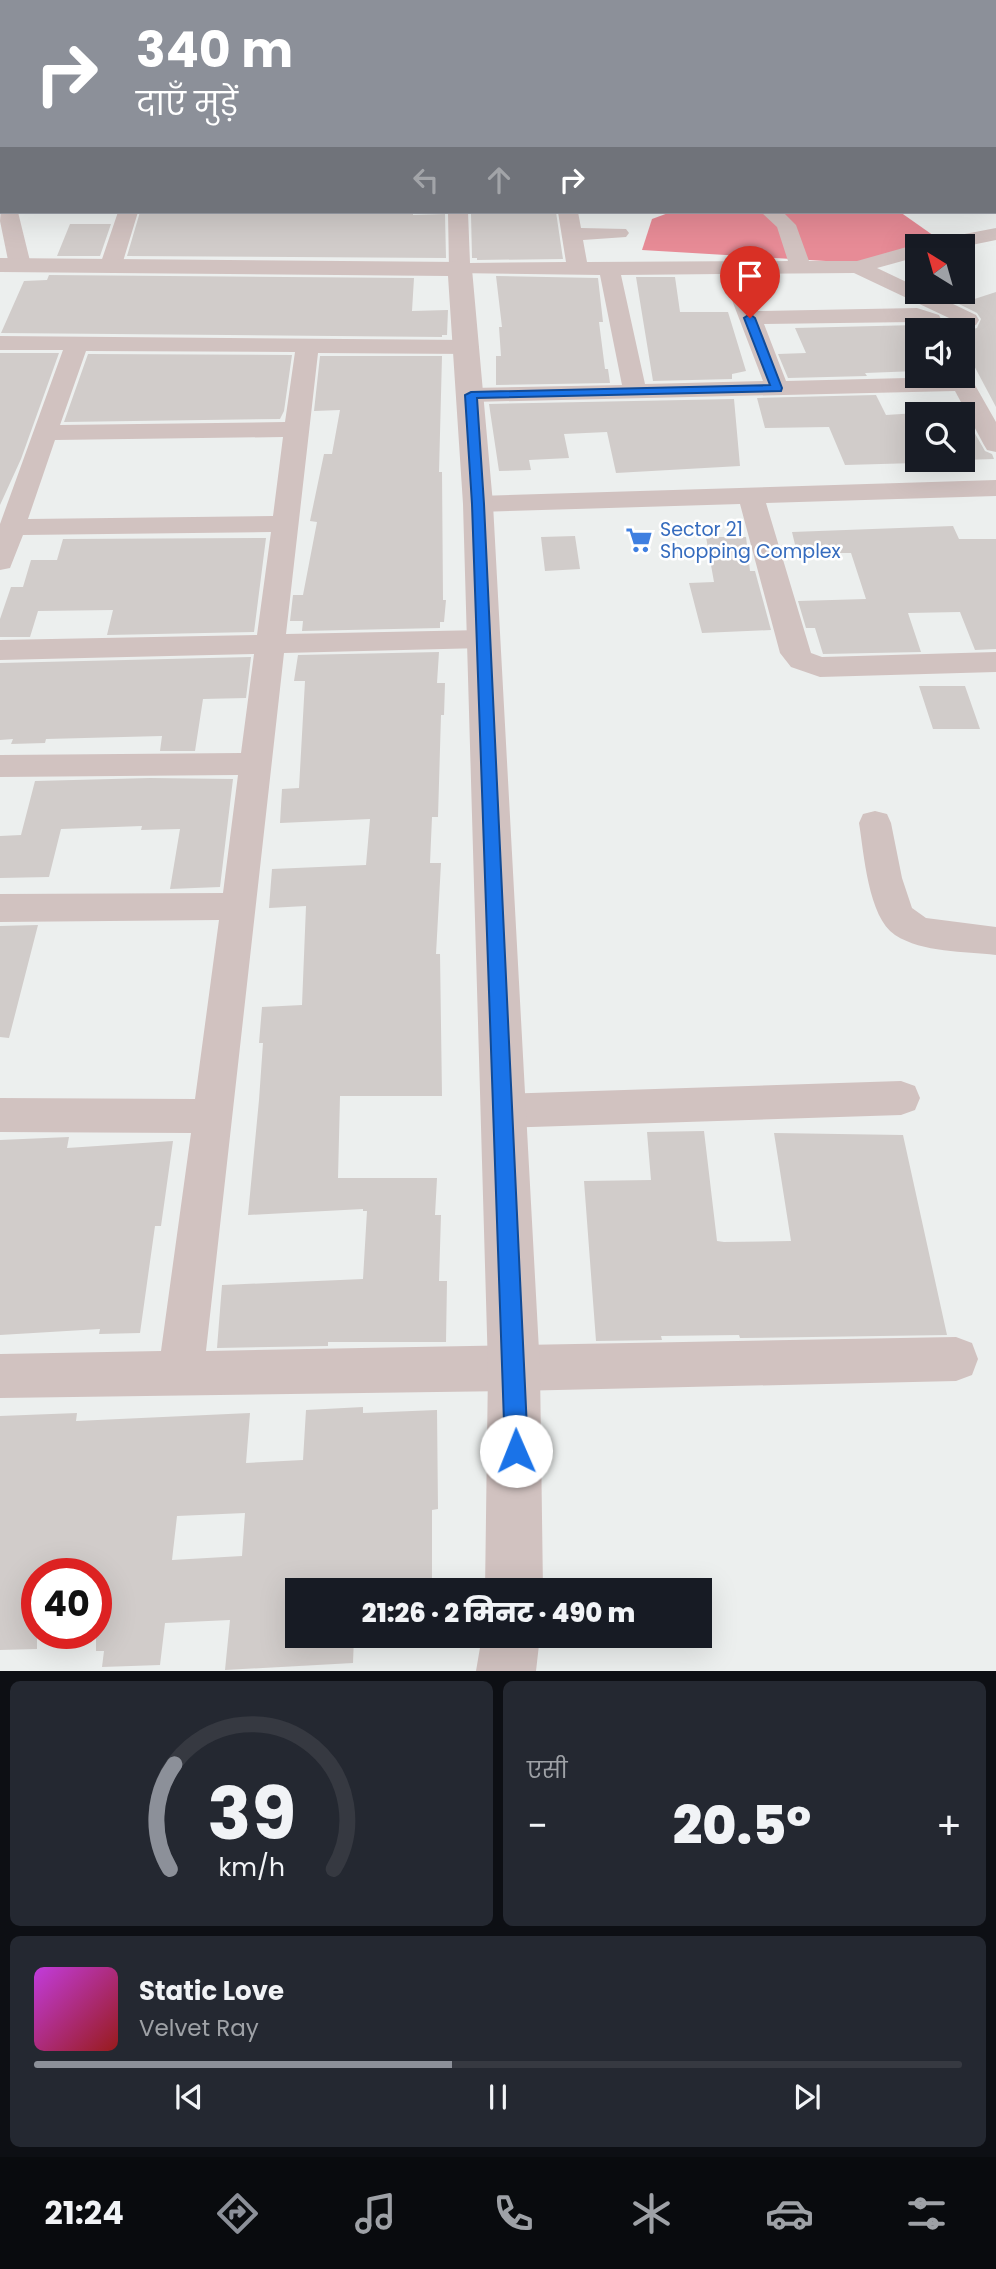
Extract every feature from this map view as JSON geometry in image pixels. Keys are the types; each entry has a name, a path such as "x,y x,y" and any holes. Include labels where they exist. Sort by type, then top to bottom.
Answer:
{"street":[{"path":"8,214 10,265 460,270 858,267 905,253"},
{"path":"110,268 127,214"},
{"path":"458,214 478,504 514,1369 514,1578"},
{"path":"568,214 578,268"},
{"path":"773,214 786,225 800,266"},
{"path":"572,234 619,233"},
{"path":"975,238 996,234"},
{"path":"730,266 777,388"},
{"path":"858,267 931,317"},
{"path":"609,268 635,391"},
{"path":"750,318 931,317"},
{"path":"0,342 468,347"},
{"path":"0,562 77,343"},
{"path":"181,1373 307,345"},
{"path":"471,395 905,382"},
{"path":"965,388 996,445"},
{"path":"46,433 296,429"},
{"path":"478,504 996,488"},
{"path":"751,495 795,653 801,660 820,667 996,662"},
{"path":"12,527 285,524"},
{"path":"0,650 483,639"},
{"path":"0,766 256,764"},
{"path":"875,823 892,904 900,919 925,931 996,941"},
{"path":"0,908 238,906"},
{"path":"503,1111 901,1098"},
{"path":"0,1115 213,1116"},
{"path":"0,1376 514,1369 956,1359"},
{"path":"506,1671 509,1648"}],"shaded area":[{"path":"666,214 903,214 931,234 905,234 905,248 860,263 642,250 652,219"}],"building":[{"path":"139,214 445,214 446,258 127,256"},
{"path":"471,214 556,214 563,259 472,258"},
{"path":"70,224 111,224 100,256 57,256"},
{"path":"49,275 414,278 412,311 448,310 447,335 1,333 24,281 47,280"},
{"path":"496,276 598,278 603,322 599,322 605,369 608,369 610,383 496,385 496,356 501,356 499,327 502,327"},
{"path":"636,277 675,277 680,312 728,312 746,371 732,374 732,379 653,381"},
{"path":"996,292 996,407 975,367 975,328 981,319 977,313 959,304 975,304 975,299"},
{"path":"905,325 905,371 865,373 867,376 788,378 778,354 806,353 795,328"},
{"path":"0,353 59,353 21,459 0,505"},
{"path":"88,354 292,355 284,411 280,419 64,422"},
{"path":"320,356 442,356 439,472 442,472 443,600 446,600 444,622 440,622 440,628 302,631 303,621 290,621 293,595 303,595 317,522 310,521 324,454 332,454 340,410 314,411"},
{"path":"876,395 886,415 905,414 905,463 845,465 829,427 765,428 757,398"},
{"path":"734,399 740,466 616,473 607,432 564,434 569,458 529,460 531,470 499,471 489,404"},
{"path":"975,434 985,451 992,454 994,459 975,460"},
{"path":"953,526 959,539 996,539 996,649 975,650 960,612 908,613 921,652 823,654 815,628 806,628 798,601 866,599 851,553 797,553 792,532"},
{"path":"575,536 580,569 545,571 541,537"},
{"path":"706,537 746,537 750,571 755,571 771,630 702,633 689,583 714,582"},
{"path":"266,538 254,632 107,635 113,610 38,611 30,637 0,637 0,619 11,587 23,587 31,560 57,560 63,539"},
{"path":"439,652 437,683 445,683 444,715 441,715 438,817 432,817 430,863 441,863 436,954 440,954 442,1096 340,1096 338,1178 437,1178 435,1215 441,1215 439,1281 447,1281 446,1342 328,1342 328,1346 217,1348 222,1285 363,1279 367,1211 363,1209 248,1215 263,1043 259,1043 262,1007 302,1005 306,906 269,908 272,869 366,865 370,819 280,823 282,789 299,788 305,681 294,681 298,655"},
{"path":"251,657 246,698 203,699 195,751 160,751 162,736 46,739 45,743 11,744 13,739 0,740 0,663"},
{"path":"919,686 965,686 980,729 933,729"},
{"path":"233,779 220,887 170,889 180,829 141,830 142,826 61,829 49,877 0,878 0,836 21,835 35,781"},
{"path":"38,925 9,1038 0,1037 0,926"},
{"path":"704,1131 717,1241 724,1242 791,1241 774,1133 903,1135 947,1335 740,1338 739,1335 661,1336 662,1340 596,1341 584,1181 651,1180 647,1132"},
{"path":"69,1137 67,1148 173,1141 161,1226 155,1226 140,1333 99,1334 100,1329 0,1335 0,1140"},
{"path":"363,1407 363,1413 437,1410 438,1509 432,1510 432,1578 285,1578 285,1648 354,1648 353,1663 225,1670 230,1620 165,1623 160,1665 102,1667 104,1651 96,1649 112,1649 112,1558 21,1558 21,1649 37,1649 0,1650 0,1416 77,1413 76,1421 250,1413 246,1463 303,1460 306,1410","holes":["245,1513 242,1556 172,1560 177,1516"]}],"place":[{"name":"Sector 21 Shopping Complex","path":"639,540"}],"route":[{"path":"516,1451 478,504 471,395 777,388 750,318"}]}
